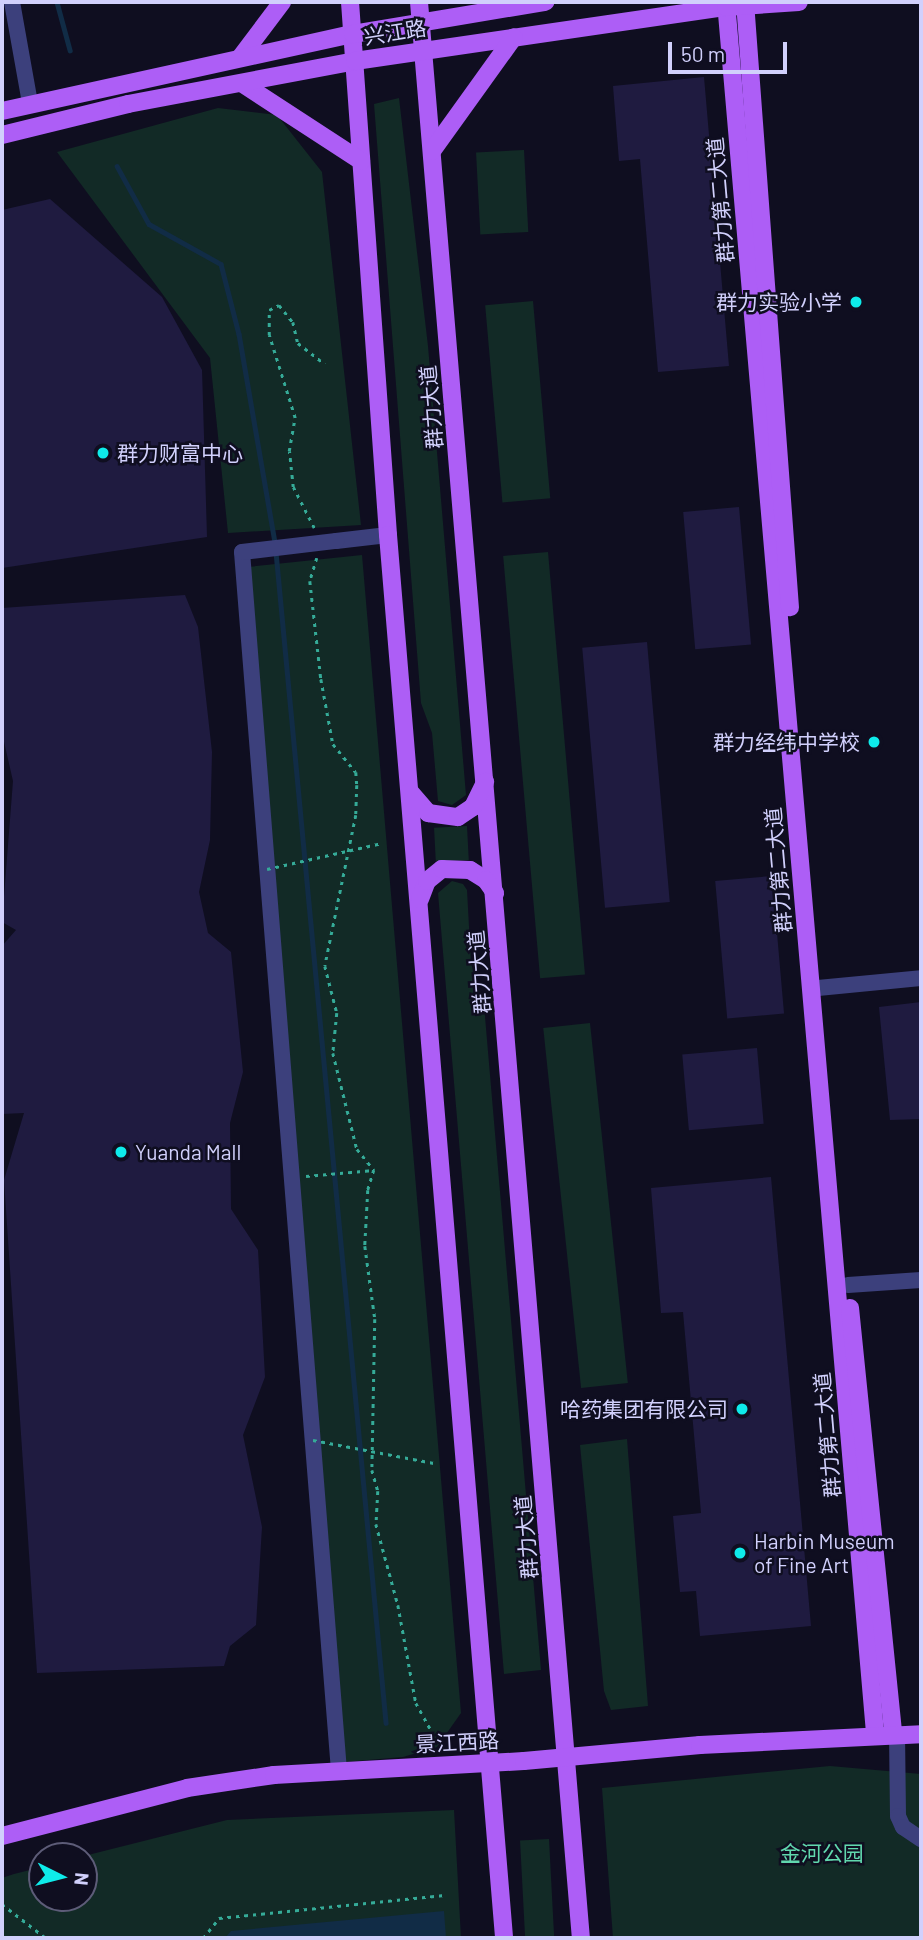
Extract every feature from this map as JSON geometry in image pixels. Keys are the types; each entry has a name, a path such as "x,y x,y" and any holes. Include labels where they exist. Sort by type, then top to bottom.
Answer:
{"main road":[{"path":"240,58 282,2"},
{"path":"350,2 388,535 504,1938"},
{"name":"群力大道","path":"419,2 568,1757 580,1938"},
{"name":"兴江路","path":"2,111 124,82 353,34 513,3 544,2"},
{"name":"兴江路","path":"2,135 128,104 355,61 726,4 799,2"},
{"name":"群力第二大道","path":"726,4 888,1733"},
{"name":"群力第二大道","path":"745,4 818,988 888,1733"},
{"path":"432,151 514,37"},
{"path":"243,84 361,161"},
{"path":"410,792 428,813 458,817 473,807 485,782"},
{"path":"419,903 427,881 442,869 470,870 486,880 495,893"},
{"name":"景江西路","path":"2,1836 187,1788 339,1771 888,1733 921,1734"}],"street":[{"path":"12,2 30,103"},
{"path":"339,1771 242,552 388,535"},
{"path":"818,988 921,978"},
{"path":"848,1285 921,1280"},
{"path":"888,1733 898,1816 903,1827 921,1839"}],"path":[{"path":"317,531 293,487 289,451 295,418 269,335 269,310 279,305 293,322 298,343 326,364"},
{"path":"317,552 310,581 321,679 333,744 356,772 357,785 356,815 324,965 337,1013 333,1053 357,1149 374,1170"},
{"path":"267,869 382,843"},
{"path":"292,1177 374,1170"},
{"path":"374,1170 368,1190 365,1246 375,1320 376,1524 398,1605 416,1703 430,1728"},
{"path":"313,1440 433,1463"},
{"path":"203,1938 219,1918 447,1895"},
{"path":"2,1904 46,1938"}],"green space":[{"path":"399,98 428,346 466,795 452,805 438,801 432,733 421,703 374,104"},
{"path":"218,108 277,115 322,172 361,525 228,533 210,358 57,152"},
{"path":"524,150 528,232 480,234 476,153"},
{"path":"533,301 550,498 502,502 485,305"},
{"path":"548,552 585,974 540,978 503,556"},
{"path":"362,555 461,1713 437,1747 403,1757 344,1762 248,567"},
{"path":"467,826 469,860 436,862 434,828"},
{"path":"452,881 463,884 467,890 471,963 484,1005 541,1670 504,1674 438,893"},
{"path":"590,1023 628,1383 581,1388 543,1028"},
{"path":"627,1439 648,1706 611,1710 604,1691 580,1445"},
{"name":"金河公园","path":"830,1766 921,1774 921,1938 613,1938 602,1788"},
{"path":"454,1810 461,1938 2,1938 2,1878 28,1870 28,1912 98,1912 98,1852 227,1820"},
{"path":"549,1839 554,1938 525,1938 520,1841"}],"water":[{"path":"444,1911 446,1938 225,1938 231,1931"}],"building":[{"path":"704,77 729,366 658,372 640,159 619,161 613,86"},
{"name":"群力财富中心","path":"50,199 162,297 202,370 207,537 2,568 2,210"},
{"path":"739,507 751,644 695,649 683,512"},
{"name":"Yuanda Mall","path":"185,595 198,627 212,752 210,840 199,892 208,933 231,952 243,1072 230,1123 231,1209 258,1250 265,1377 243,1435 262,1527 256,1625 230,1646 224,1666 37,1673 4,1180 24,1113 2,1114 2,946 16,930 2,922 13,781 2,733 2,608"},
{"path":"647,642 670,902 605,908 582,648"},
{"path":"772,876 784,1013 727,1018 715,881"},
{"path":"921,1002 921,1119 890,1120 879,1007"},
{"path":"757,1048 764,1124 689,1130 682,1055"},
{"name":"哈药集团有限公司","path":"771,1177 811,1626 700,1636 696,1591 680,1592 673,1516 701,1513 683,1312 661,1313 651,1188"}],"waterway":[{"path":"57,2 70,50"},
{"path":"117,166 149,224 221,264 239,334 275,543"},
{"path":"276,552 386,1723"}],"place":[{"name":"群力实验小学","path":"856,302"},
{"name":"群力财富中心","path":"103,453"},
{"name":"群力经纬中学校","path":"874,742"},
{"name":"Yuanda Mall","path":"121,1152"},
{"name":"哈药集团有限公司","path":"742,1409"},
{"name":"Harbin Museum of Fine Art","path":"740,1553"}]}
